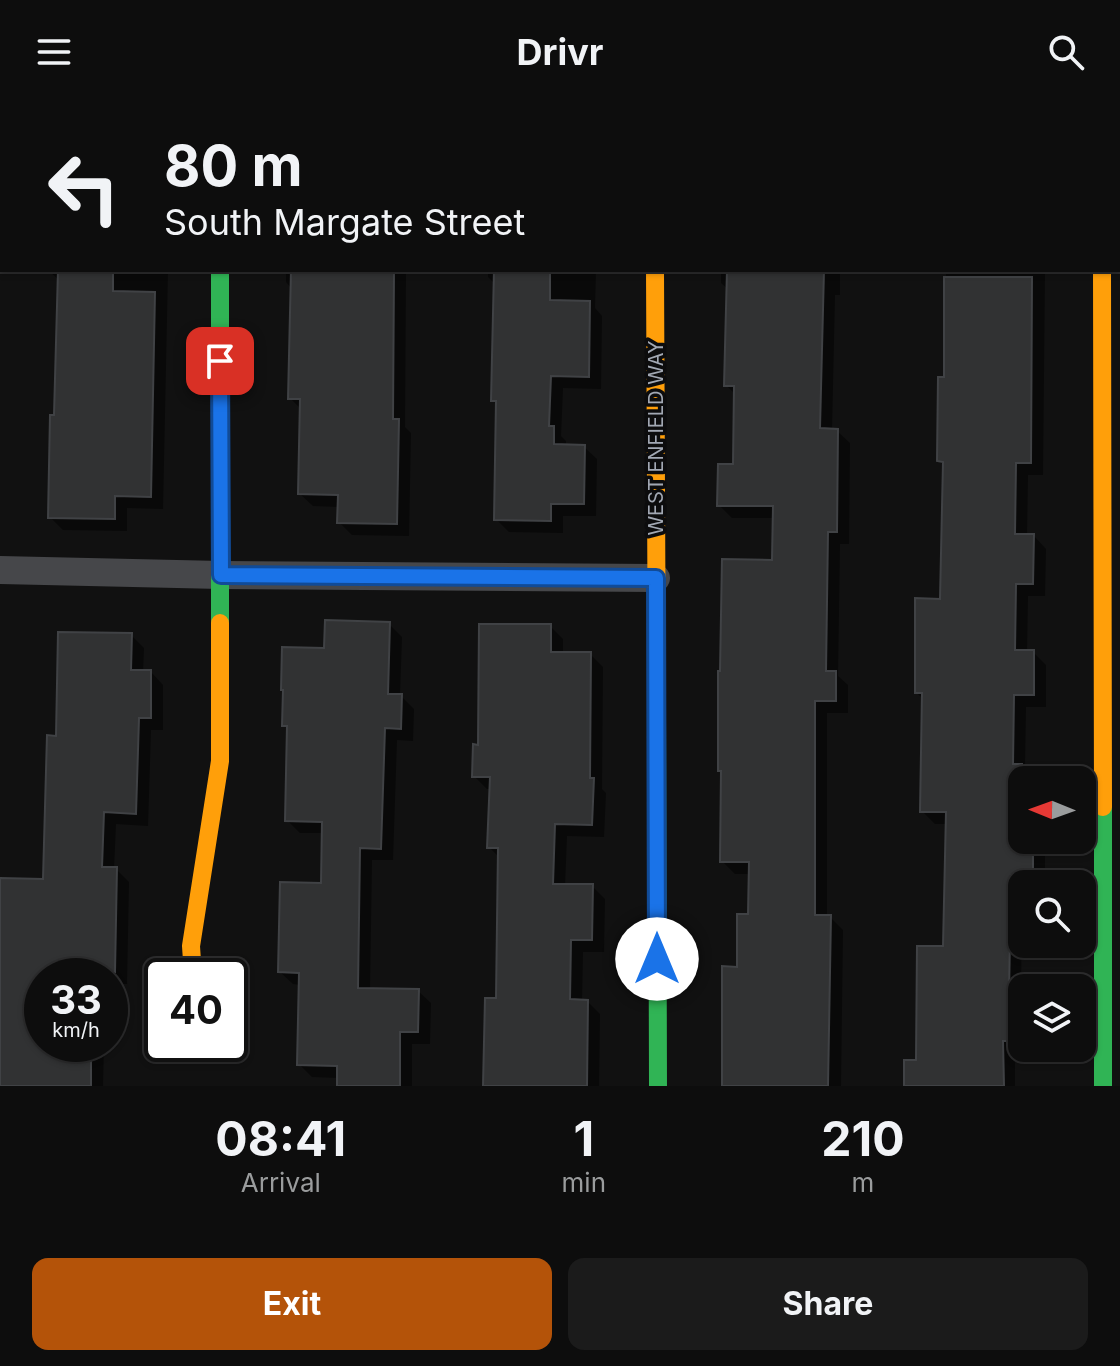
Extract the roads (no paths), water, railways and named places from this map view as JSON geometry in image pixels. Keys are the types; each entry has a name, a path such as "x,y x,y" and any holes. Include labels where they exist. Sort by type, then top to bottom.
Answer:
{"street":[{"path":"192,958 191,946 220,761 220,272"},
{"name":"WEST ENFIELD WAY","path":"655,272 658,1086"},
{"path":"1102,272 1103,1086"},
{"path":"0,570 656,578"}]}
